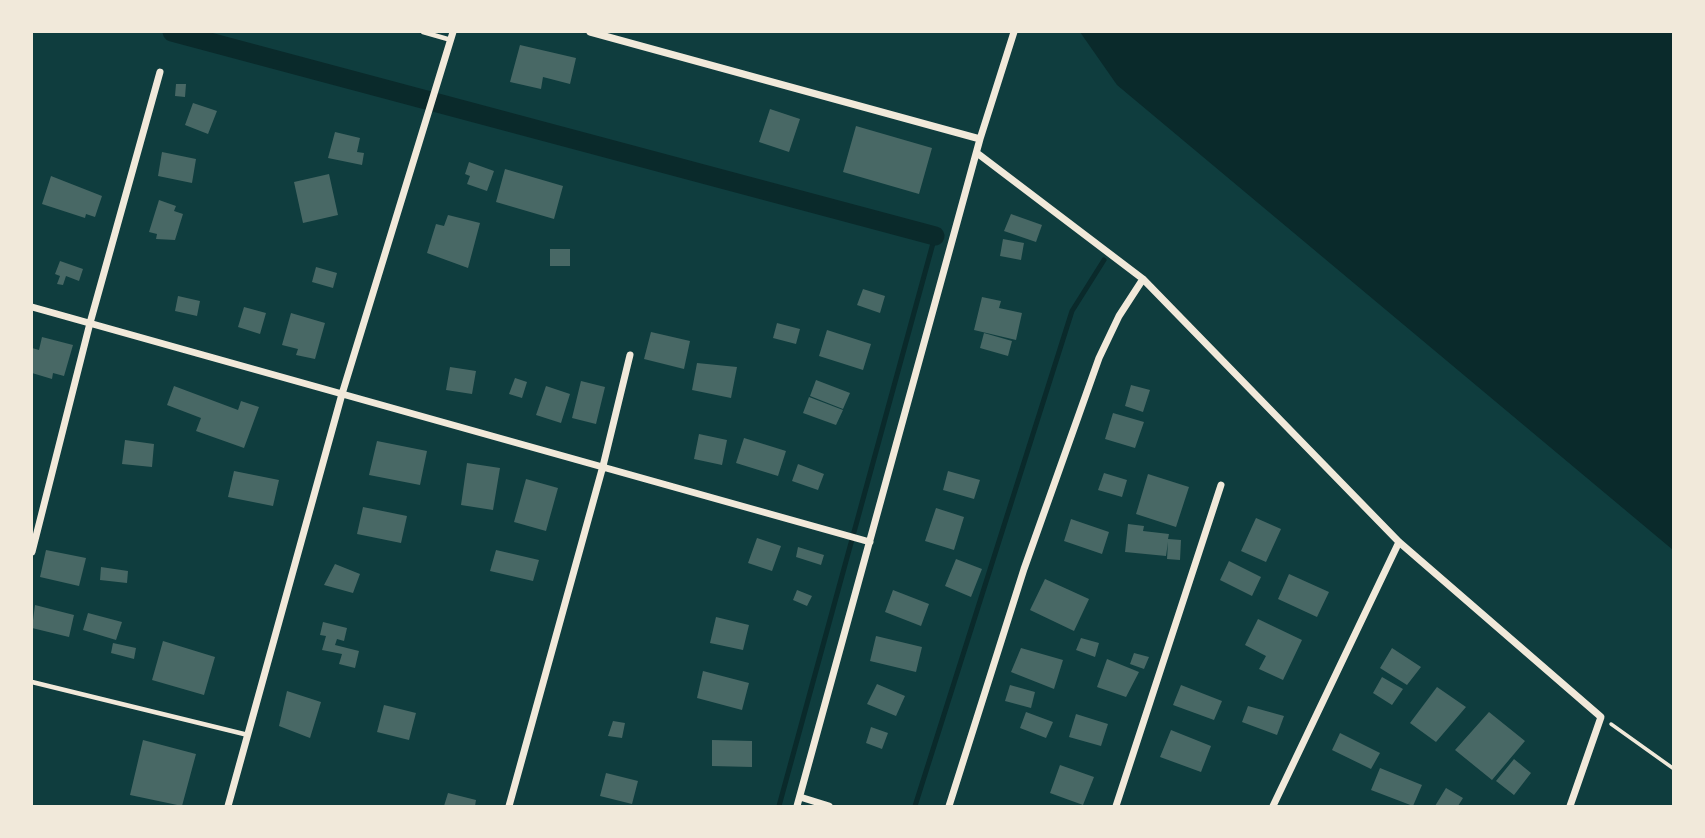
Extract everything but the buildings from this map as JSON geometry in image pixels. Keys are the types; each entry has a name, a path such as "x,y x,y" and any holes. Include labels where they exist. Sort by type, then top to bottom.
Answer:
{"street":[{"path":"590,32 980,139"},
{"path":"797,807 980,139 1014,32"},
{"path":"228,807 342,394 452,36"},
{"path":"32,552 90,323 160,72"},
{"path":"977,153 1143,279 1399,542 1601,717 1570,807"},
{"path":"949,807 1024,569 1099,358 1119,316 1143,279"},
{"path":"32,307 870,542"},
{"path":"509,807 603,466 630,355"},
{"path":"1116,807 1221,485"},
{"path":"1273,807 1399,542"},
{"path":"800,797 829,807"}],"lane":[{"path":"423,32 452,36"},
{"path":"32,682 249,735"}],"path":[{"path":"1601,717 1674,769"}],"water":[{"path":"1080,32 1673,32 1673,550 1117,85"}],"waterway":[{"path":"172,32 935,236"},
{"path":"779,806 935,236"},
{"path":"915,806 1072,311 1104,260"}]}
